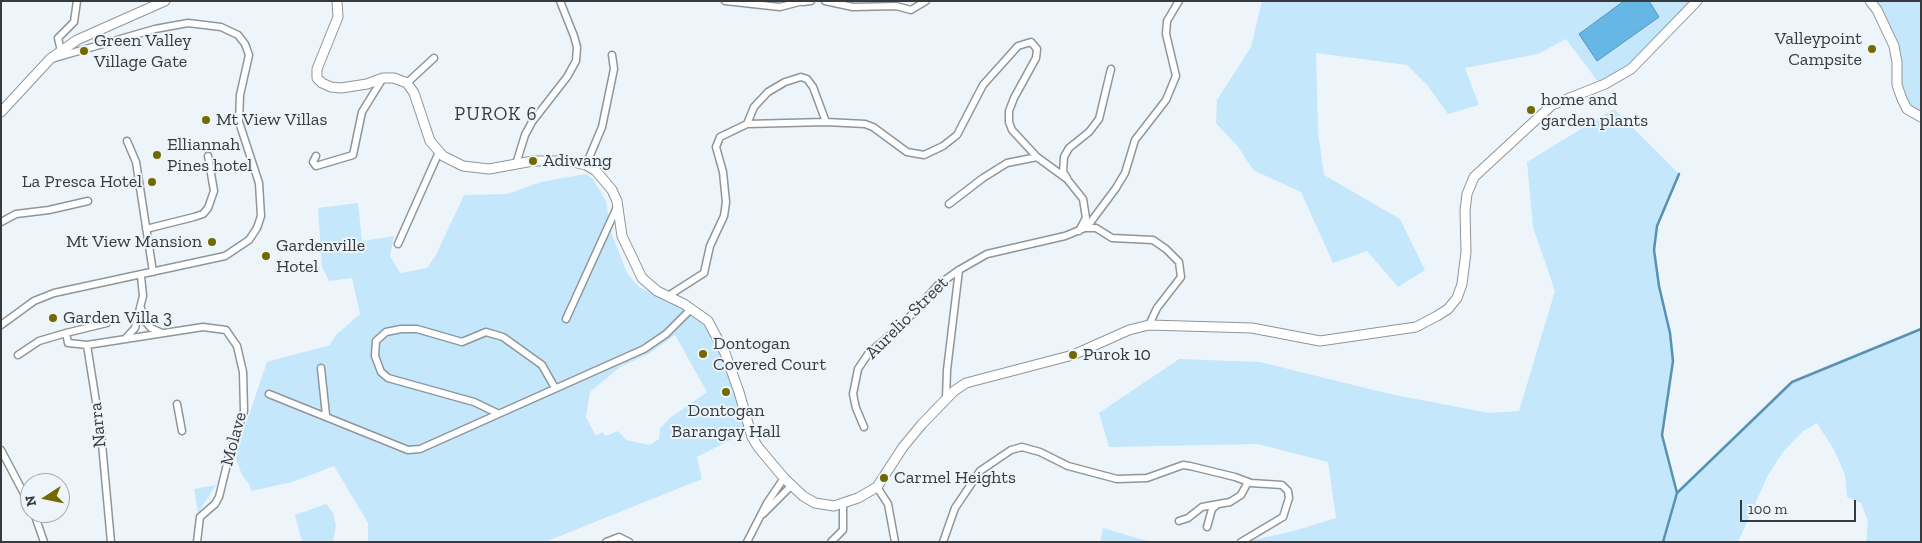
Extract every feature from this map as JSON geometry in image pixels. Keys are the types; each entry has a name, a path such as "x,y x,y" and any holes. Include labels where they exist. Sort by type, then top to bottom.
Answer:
{"street":[{"path":"61,51 58,38 74,22 77,1"},
{"path":"1,112 50,59 77,40 164,1"},
{"path":"337,1 338,17 317,69 317,78 331,88 367,84 383,78 394,78 406,83 414,93 430,141 439,152 463,166 481,170 544,160 568,161 586,165 607,182 618,206 622,236 634,265 649,284 708,321 718,340 739,392 752,436 766,458 784,478 815,503 824,506 843,504 877,487 903,447 946,398 960,387 977,380 1055,362 1129,330 1149,324 1252,328 1320,341 1416,327 1437,316 1448,309 1457,298 1464,279 1466,252 1465,212 1467,194 1474,177 1552,105 1605,84 1631,69 1697,1"},
{"path":"516,164 525,135 532,122 567,77 576,61 577,47 560,1"},
{"path":"725,1 780,7 803,1 811,1"},
{"path":"825,1 853,7 896,6 911,10 926,1"},
{"path":"1086,228 1116,188 1124,173 1136,140 1166,100 1176,76 1166,34 1167,21 1179,1"},
{"path":"1870,1 1877,10 1894,46 1897,62 1896,84 1902,99 1908,109 1921,117"},
{"path":"1,325 34,301 54,293 141,276 225,256 242,247 257,228 261,216 261,194 239,122 240,95 248,55 245,44 238,35 220,27 188,23 155,29 65,57 50,59"},
{"path":"668,296 704,273 710,246 725,210 723,172 717,144 722,135 747,124 826,122 865,124 882,131 901,148 914,155 924,155 935,151 957,135 976,95 990,75 1018,46 1031,42 1037,49 1036,58 1014,98 1009,117 1012,130 1037,157 1068,180"},
{"path":"586,165 602,127 614,69 612,55"},
{"path":"406,83 434,58"},
{"path":"1079,231 1086,218 1085,204 1063,172 1064,157 1069,148 1089,132 1099,119 1111,69"},
{"path":"316,156 313,162 316,166 353,155 362,112 383,78"},
{"path":"747,124 754,106 768,92 785,82 801,78 809,81 813,87 826,122"},
{"path":"127,141 136,162 153,272"},
{"path":"398,244 439,152"},
{"path":"146,229 203,214 208,208 214,191 208,156"},
{"path":"949,204 983,178 1007,163 1037,157"},
{"path":"1,222 16,214 49,210 88,201"},
{"path":"566,319 618,206"},
{"path":"1086,228 1096,228 1112,238 1153,240 1166,249 1179,262 1181,277 1157,308 1149,324"},
{"name":"Aurelio Street","path":"864,427 856,408 854,394 858,370 868,354 904,323 938,285 958,270 987,254 1065,236 1086,228"},
{"name":"Aurelio Street","path":"946,398 958,270"},
{"path":"66,333 70,345 88,345 124,340 135,328 143,296 141,276"},
{"path":"140,306 144,320 151,328 168,334"},
{"path":"269,394 326,415 408,450 420,449 555,388 595,373 644,349 666,334 691,309"},
{"path":"18,355 39,341 107,323"},
{"name":"Molave","path":"124,340 203,327 220,328 230,335 241,358 244,411 230,452 219,497 215,504 200,518 197,542"},
{"path":"497,414 474,402 388,378 381,372 375,356 376,341 386,332 401,329 417,329 462,342 486,332 504,337 542,365 555,388"},
{"name":"Narra","path":"88,345 100,433 111,542"},
{"path":"321,368 326,415"},
{"path":"177,404 182,430"},
{"path":"943,542 955,508 968,486 980,472 1013,449 1027,448 1068,466 1117,479 1148,478 1183,466 1197,466 1248,482 1282,485 1288,491 1289,504 1286,514 1278,521 1241,542"},
{"path":"1,450 20,486"},
{"path":"747,542 760,516 784,478"},
{"path":"1179,521 1188,518 1202,507 1217,505 1235,499 1248,482"},
{"path":"760,516 792,485"},
{"path":"877,487 891,511 895,542"},
{"path":"831,542 843,530 843,504"},
{"path":"1207,527 1212,509 1217,505"},
{"path":"37,523 44,542"},
{"path":"606,542 619,537 629,542"}],"shaded area":[{"path":"1262,1 1624,1 1579,34 1659,17 1649,1 1697,1 1644,58 1599,83 1566,39 1538,54 1465,68 1479,105 1448,114 1428,86 1407,65 1316,53 1318,132 1324,175 1400,219 1425,270 1398,287 1367,251 1333,263 1301,192 1253,170 1239,148 1216,123 1217,100 1251,47"},
{"path":"1870,1 1921,1 1921,117 1902,99 1897,62"},
{"path":"1614,109 1679,174 1657,226 1654,250 1659,286 1670,333 1673,361 1662,435 1677,492 1792,382 1921,329 1921,542 1866,542 1868,521 1861,503 1847,497 1845,475 1834,450 1817,423 1802,432 1783,452 1768,475 1738,542 1243,542 1290,532 1336,518 1328,462 1258,444 1109,447 1099,413 1179,359 1260,362 1390,394 1489,413 1519,411 1555,291 1533,227 1527,162"},
{"path":"586,174 593,179 606,201 611,232 627,273 639,287 695,315 703,323 721,353 742,413 746,432 697,457 702,479 545,542 368,542 368,523 334,466 292,482 251,491 249,484 242,475 235,456 267,362 330,345 335,336 360,314 352,278 329,281 322,267 318,208 358,203 362,241 394,236 390,256 400,273 427,268 436,255 464,195 507,194 541,182","holes":["675,335 707,392 670,418 660,428 659,439 650,445 626,440 618,431 606,436 602,432 596,436 586,417 590,392 620,367 650,353"]},
{"path":"216,485 198,513 194,489"},
{"path":"326,504 333,513 336,525 333,542 302,542 295,515"},
{"path":"1103,528 1151,542 1100,542"}],"water":[{"path":"1624,1 1649,1 1659,17 1597,61 1579,34"}],"waterway":[{"path":"1677,493 1662,435 1673,361 1670,333 1659,286 1654,250 1657,226 1679,174"},
{"path":"1663,542 1677,493 1792,382 1921,329"}],"place":[{"name":"Valleypoint Campsite","path":"1872,49"},
{"name":"Green Valley Village Gate","path":"84,51"},
{"name":"home and garden plants","path":"1531,110"},
{"name":"Mt View Villas","path":"206,120"},
{"name":"Elliannah Pines hotel","path":"157,155"},
{"name":"Adiwang","path":"533,161"},
{"name":"La Presca Hotel","path":"152,182"},
{"name":"Mt View Mansion","path":"212,242"},
{"name":"Gardenville Hotel","path":"266,256"},
{"name":"Garden Villa 3","path":"53,318"},
{"name":"Dontogan Covered Court","path":"703,354"},
{"name":"Purok 10","path":"1073,355"},
{"name":"Dontogan Barangay Hall","path":"726,392"},
{"name":"Carmel Heights","path":"884,478"}],"district":[{"name":"PUROK 6","path":"496,115"}]}
